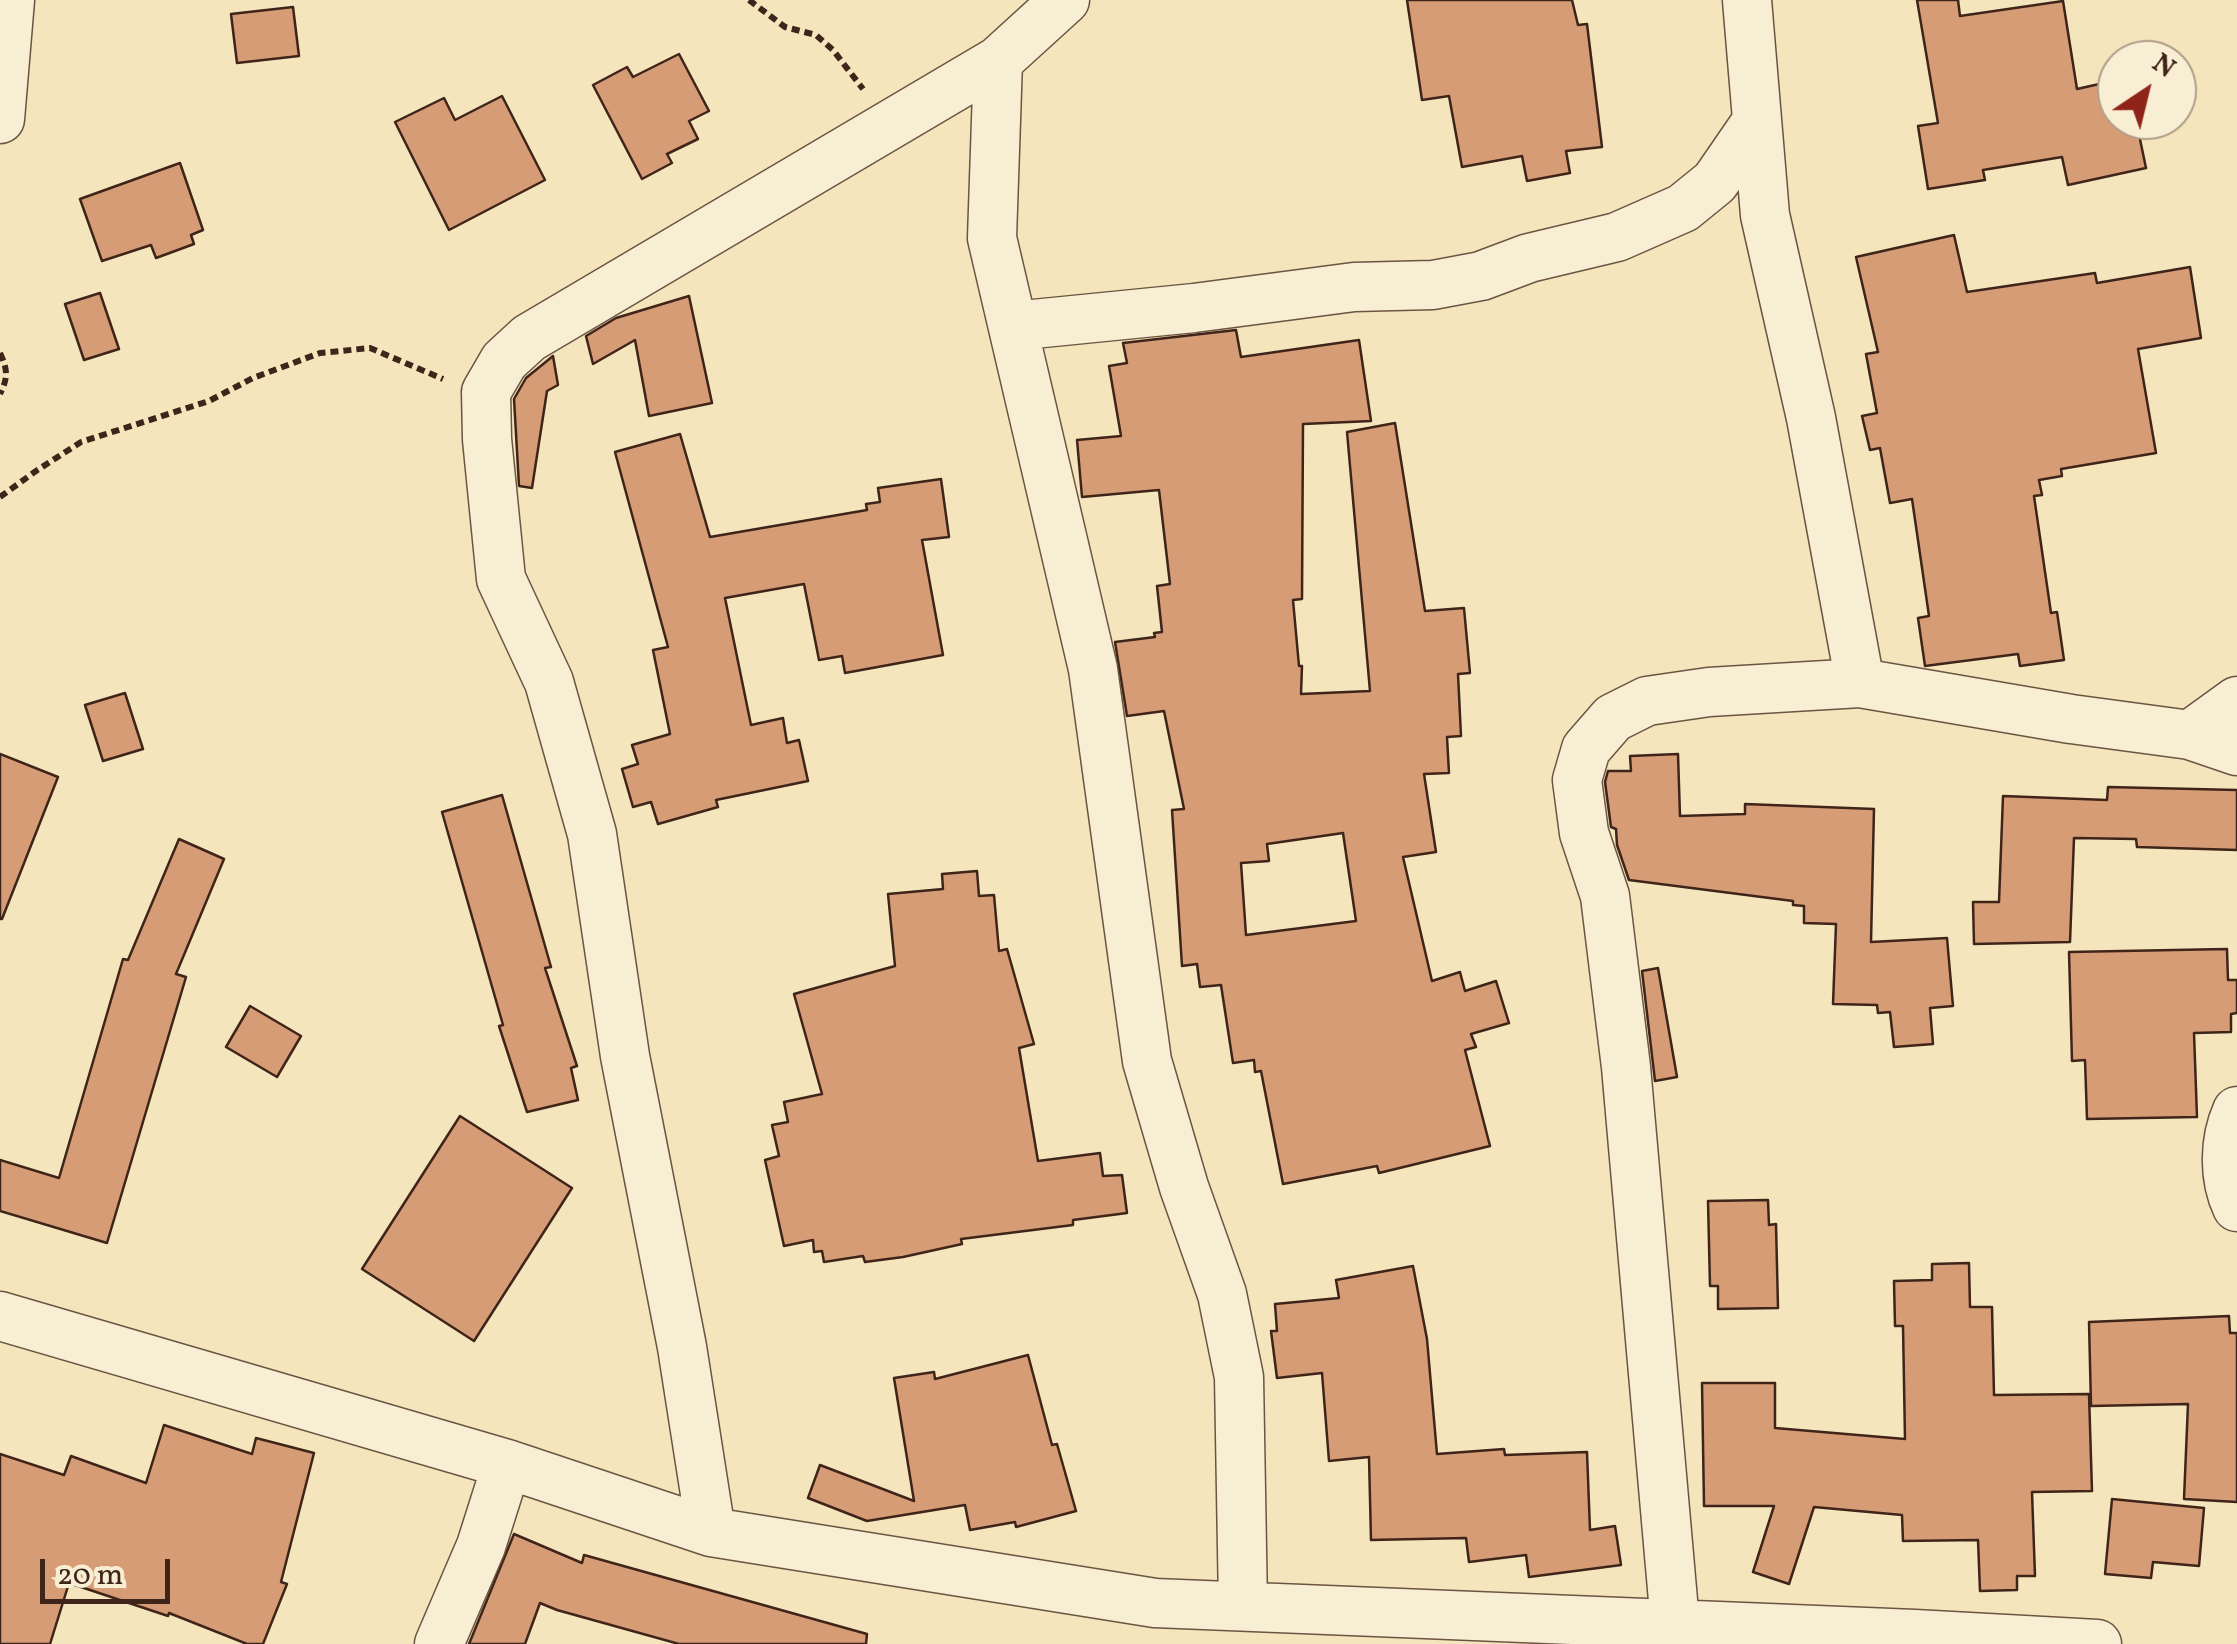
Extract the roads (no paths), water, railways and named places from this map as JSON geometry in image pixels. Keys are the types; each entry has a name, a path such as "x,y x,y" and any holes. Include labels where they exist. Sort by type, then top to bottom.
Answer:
{"street":[{"path":"0,119 10,0"},
{"path":"711,1532 682,1347 625,1056 592,834 550,682 501,580 486,392 504,361 530,338 998,61 1065,0"},
{"path":"1747,0 1765,215 1812,418 1860,683"},
{"path":"998,61 992,238 1093,669 1147,1062 1184,1188 1222,1294 1239,1376 1244,1606"},
{"path":"1014,326 1354,287 1433,285 1481,276 1529,258 1616,237 1683,208 1715,182 1757,122"},
{"path":"1674,1624 1626,1067 1605,896 1584,833 1577,780 1586,749 1613,718 1648,702 1710,692 1860,683 2071,720 2190,735 2237,750"},
{"path":"2190,735 2237,702"},
{"path":"2236,1205 2226,1168 2237,1110"},
{"path":"0,1316 507,1464 711,1532 1155,1602 2098,1644"},
{"path":"439,1644 481,1546 507,1464"}]}
